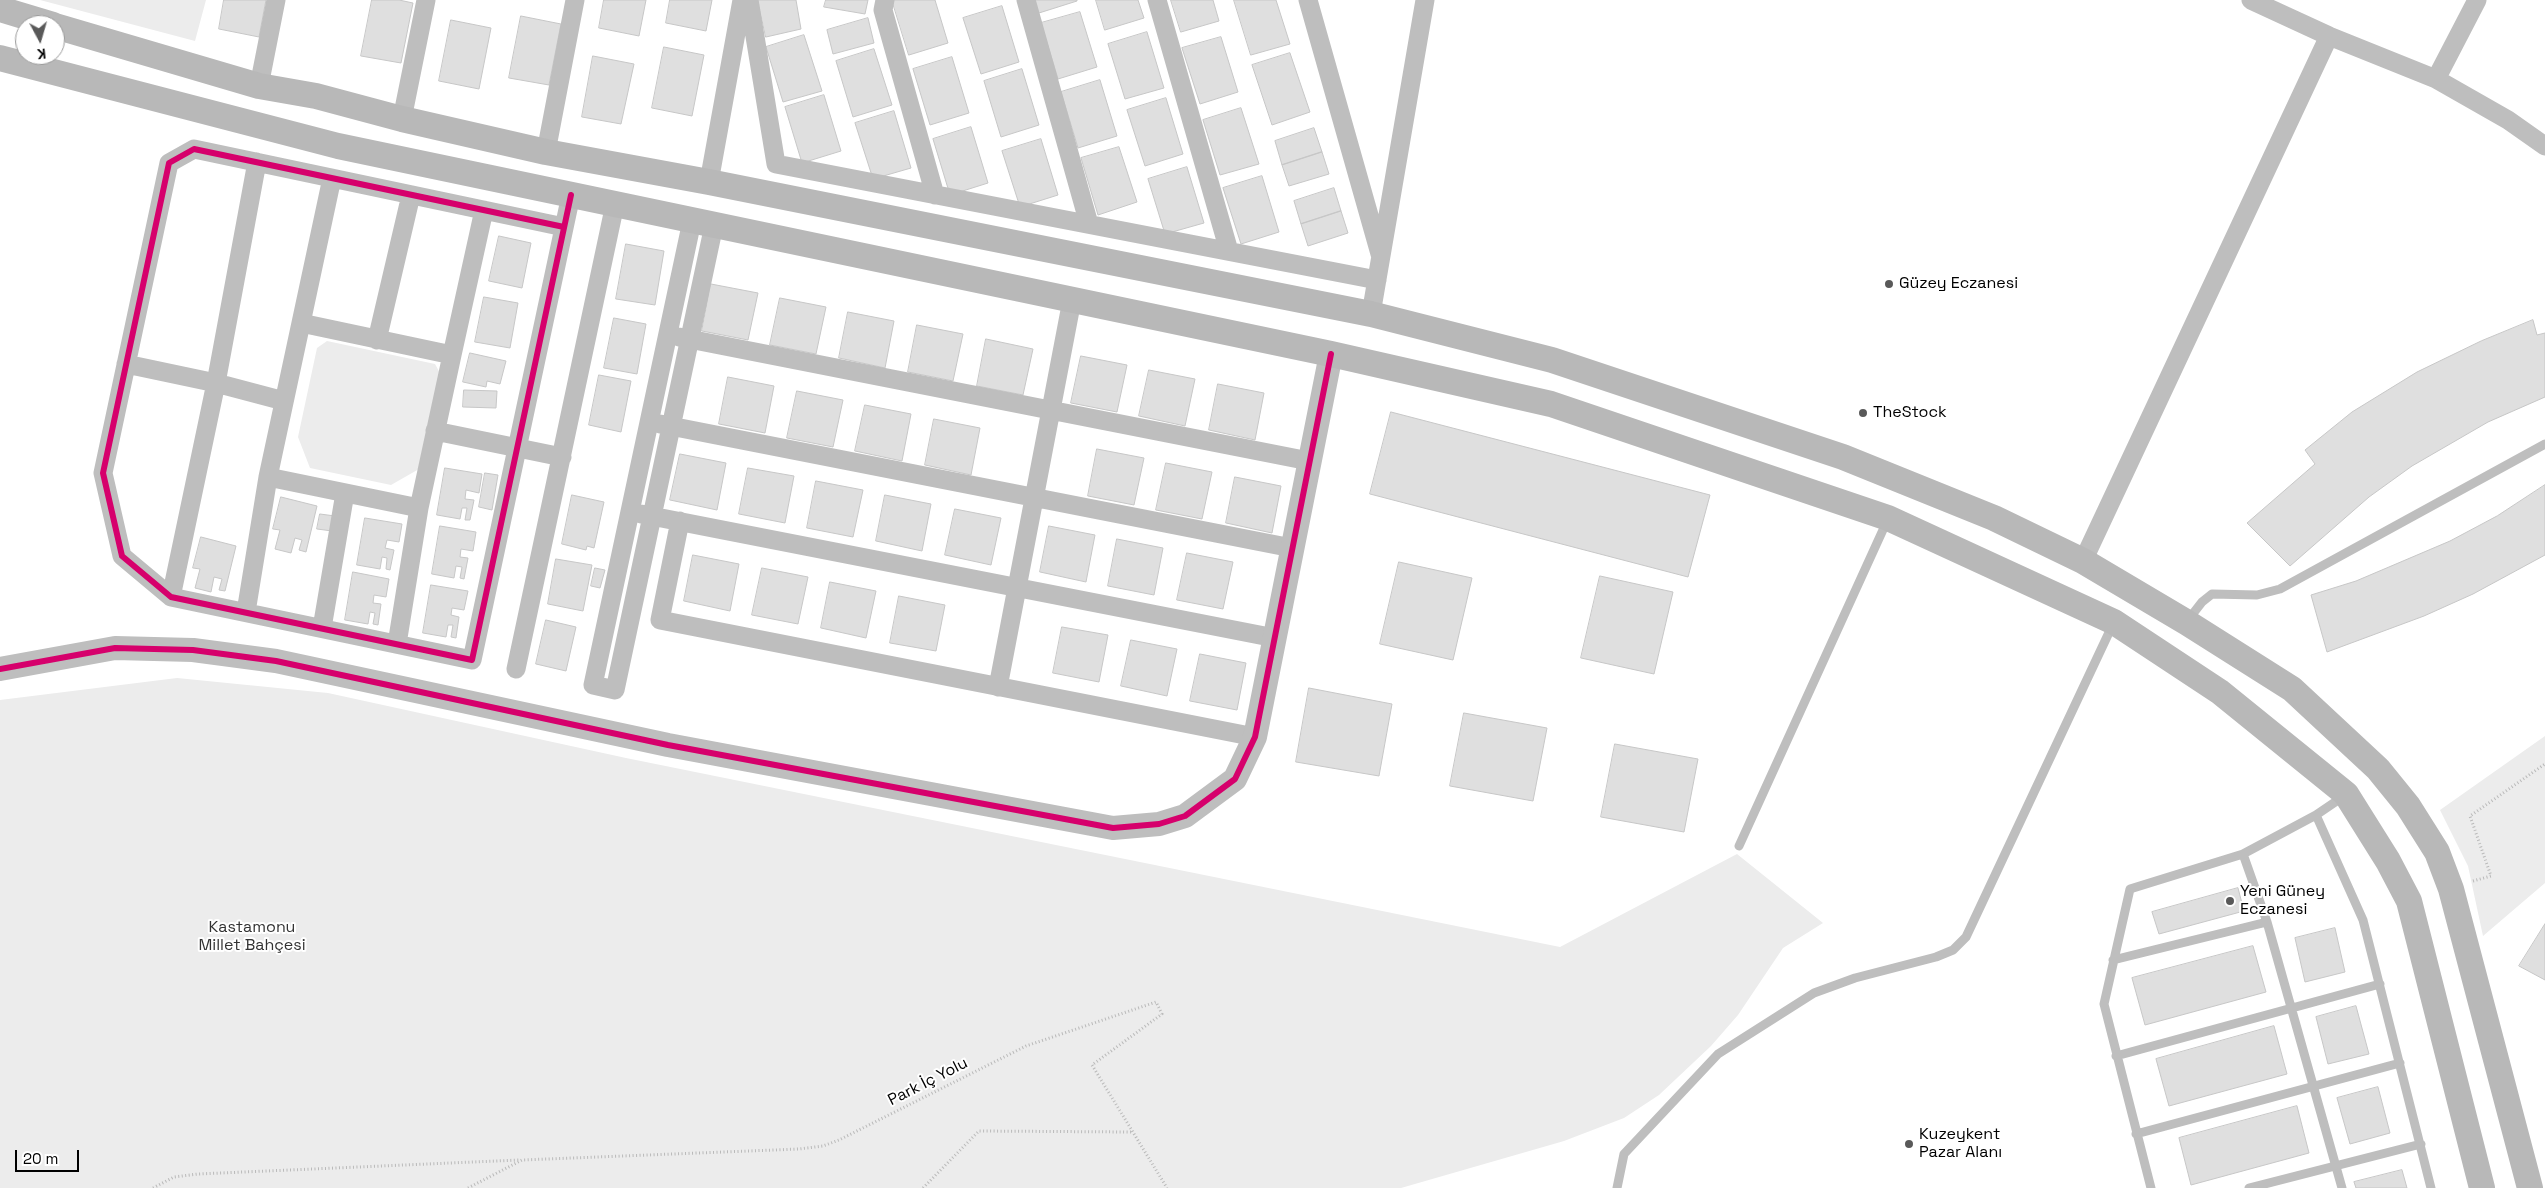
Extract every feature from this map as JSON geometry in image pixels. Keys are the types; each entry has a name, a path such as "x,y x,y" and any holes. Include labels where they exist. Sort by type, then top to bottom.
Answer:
{"main road":[{"path":"0,9 20,15"},
{"path":"65,28 259,86 316,96 402,120 546,152 709,182 1372,314 1552,360 1843,457 1994,518 2083,561 2186,622 2292,689 2378,769 2425,830 2437,852 2451,889 2530,1188"},
{"path":"0,58 338,146 1331,354 1551,404 1888,518 2114,622 2220,692 2346,794 2388,861 2409,901 2482,1188"}],"street":[{"path":"259,86 276,0"},
{"path":"402,120 426,0"},
{"path":"546,152 575,0"},
{"path":"709,182 742,0"},
{"path":"749,0 776,164 1377,280"},
{"path":"885,0 883,10 935,195"},
{"path":"1026,0 1089,224"},
{"path":"1157,0 1229,252"},
{"path":"1308,0 1381,258"},
{"path":"1372,314 1424,0"},
{"path":"2436,79 2477,0"},
{"path":"2260,2 2330,36 2436,79 2508,120 2545,146"},
{"path":"2083,561 2330,36"},
{"path":"564,227 194,149 169,163 103,474 122,556 171,597 472,660 571,195"},
{"path":"171,597 216,383 257,162"},
{"path":"246,612 268,477 332,178"},
{"path":"377,340 411,195"},
{"path":"516,669 615,204"},
{"path":"397,644 419,508 484,210"},
{"path":"703,223 690,339 615,690 593,685 668,335 703,223"},
{"path":"998,687 1072,300"},
{"path":"301,323 452,355"},
{"path":"668,335 1310,461"},
{"path":"0,669 115,648 193,650 276,661 668,745 1113,828 1159,824 1185,816 1235,779 1255,737 1331,354"},
{"path":"126,364 216,383 284,401"},
{"path":"650,421 1292,548"},
{"path":"436,431 562,457"},
{"path":"268,477 419,508"},
{"path":"322,628 345,493"},
{"path":"630,511 1275,638"},
{"path":"680,521 660,620 1255,737"}],"lane":[{"path":"2186,622 2202,602 2212,594 2257,595 2280,589 2545,444"},
{"path":"1739,846 1888,518"},
{"path":"1617,1188 1624,1154 1718,1054 1814,994 1855,978 1936,957 1953,950 1966,937 2114,622"},
{"path":"2150,1188 2104,1004 2130,889 2243,854 2316,816 2346,794"},
{"path":"2316,816 2363,920 2431,1188"},
{"path":"2243,854 2267,922 2342,1188"},
{"path":"2113,960 2267,922"},
{"path":"2116,1056 2380,984"},
{"path":"2136,1134 2400,1063"},
{"path":"2249,1188 2421,1144"}],"path":[{"path":"2492,876 2470,816 2545,764"},
{"path":"926,1187 979,1131 1132,1132"},
{"path":"154,1188 174,1178 198,1174 522,1160"}],"green space":[{"path":"40,0 206,0 195,41"},
{"path":"327,341 435,364 440,373 419,469 391,485 310,468 298,437 317,348"},
{"name":"Kastamonu Millet Bahçesi","path":"177,678 328,693 626,758 1560,947 1737,854 1823,923 1783,948 1738,1015 1711,1046 1659,1095 1624,1118 1564,1141 1401,1188 0,1188 0,700"},
{"path":"2545,736 2545,883 2483,936 2468,866 2440,810"}],"building":[{"path":"224,0 266,0 259,37 219,29"},
{"path":"372,0 399,0 413,3 401,63 361,56"},
{"path":"604,0 646,0 639,36 599,28"},
{"path":"670,0 712,0 706,31 666,23"},
{"path":"758,0 796,0 801,29 766,37"},
{"path":"826,0 868,0 865,14 824,7"},
{"path":"892,0 935,0 948,43 909,55"},
{"path":"1035,0 1077,0 1077,1 1039,13"},
{"path":"1096,0 1138,0 1144,18 1105,30"},
{"path":"1171,0 1213,0 1219,21 1181,32"},
{"path":"1234,0 1276,0 1290,44 1251,55"},
{"path":"1002,6 1019,62 981,74 963,18"},
{"path":"1080,12 1097,67 1058,79 1041,23"},
{"path":"521,16 561,24 549,85 509,78"},
{"path":"868,18 874,43 833,54 827,30"},
{"path":"451,20 491,28 479,89 439,81"},
{"path":"1147,32 1164,88 1125,99 1108,44"},
{"path":"804,35 822,91 783,102 766,47"},
{"path":"1221,37 1238,92 1200,104 1182,48"},
{"path":"664,47 704,55 692,116 652,108"},
{"path":"874,49 892,105 853,117 836,61"},
{"path":"1290,53 1310,112 1272,125 1252,65"},
{"path":"593,56 634,64 621,124 582,117"},
{"path":"952,57 969,113 930,125 913,69"},
{"path":"1022,69 1039,125 1001,137 984,81"},
{"path":"1100,80 1117,136 1078,148 1061,92"},
{"path":"824,95 841,151 802,163 785,107"},
{"path":"1166,98 1183,154 1145,166 1127,110"},
{"path":"1241,108 1259,164 1220,175 1203,120"},
{"path":"894,111 911,168 873,179 855,123"},
{"path":"971,127 988,183 950,195 933,139"},
{"path":"1314,128 1322,152 1282,165 1275,141"},
{"path":"1041,139 1058,195 1020,207 1002,151"},
{"path":"1119,147 1137,202 1098,215 1081,158"},
{"path":"1322,152 1329,174 1289,186 1282,165"},
{"path":"1187,167 1204,223 1165,234 1148,179"},
{"path":"1262,176 1279,232 1241,244 1223,188"},
{"path":"1334,188 1341,211 1301,224 1294,201"},
{"path":"1341,211 1348,233 1308,246 1301,224"},
{"path":"499,236 531,243 522,288 489,281"},
{"path":"626,244 664,251 655,305 616,299"},
{"path":"711,284 758,293 748,340 702,331"},
{"path":"484,297 518,303 510,348 475,342"},
{"path":"780,298 826,307 816,354 770,345"},
{"path":"848,312 894,321 885,368 839,358"},
{"path":"614,318 646,324 637,374 604,368"},
{"path":"2533,320 2537,335 2545,333 2545,397 2488,422 2412,466 2369,497 2290,566 2247,523 2315,464 2305,450 2352,412 2417,372 2481,341"},
{"path":"917,325 963,334 953,381 908,372"},
{"path":"986,339 1033,349 1023,395 977,386"},
{"path":"470,353 506,361 500,384 487,381 486,387 463,382"},
{"path":"1081,356 1127,365 1117,412 1071,403"},
{"path":"1149,370 1195,379 1185,426 1139,416"},
{"path":"599,375 631,381 621,432 589,425"},
{"path":"728,377 774,386 765,433 719,424"},
{"path":"1218,384 1264,393 1255,440 1209,430"},
{"path":"464,390 497,391 496,408 463,407"},
{"path":"797,391 843,400 833,447 787,438"},
{"path":"865,405 911,414 902,461 855,451"},
{"path":"1391,412 1710,495 1688,577 1370,494"},
{"path":"934,419 980,428 971,475 925,465"},
{"path":"1097,449 1144,458 1134,505 1088,496"},
{"path":"680,454 726,463 717,510 670,500"},
{"path":"1166,463 1212,472 1202,519 1156,510"},
{"path":"445,468 482,474 479,493 466,490 465,499 474,500 470,520 465,520 467,508 462,508 460,519 437,515"},
{"path":"748,468 794,476 785,523 739,514"},
{"path":"485,473 498,475 492,510 479,507"},
{"path":"1235,477 1281,486 1272,533 1226,523"},
{"path":"816,481 863,490 853,537 807,528"},
{"path":"2545,485 2545,555 2473,594 2424,616 2327,652 2311,595 2356,581 2450,541 2497,516"},
{"path":"572,495 604,502 594,548 587,546 586,550 562,544"},
{"path":"885,495 931,504 922,551 876,541"},
{"path":"281,497 317,506 306,552 299,550 302,540 295,538 291,553 275,549 280,530 273,529"},
{"path":"955,509 1001,518 991,565 945,555"},
{"path":"320,514 335,516 332,531 317,529"},
{"path":"365,518 402,524 399,542 387,540 385,548 394,550 390,570 386,569 387,558 382,557 380,569 357,565"},
{"path":"440,526 476,532 473,551 461,549 460,557 468,558 464,579 460,578 462,567 456,566 454,578 432,574"},
{"path":"1049,526 1095,535 1086,582 1040,572"},
{"path":"201,537 236,546 225,591 219,590 222,579 214,577 211,592 195,588 200,569 193,568"},
{"path":"1117,539 1163,548 1154,595 1108,586"},
{"path":"1187,553 1233,562 1223,609 1177,600"},
{"path":"693,555 739,564 730,611 684,601"},
{"path":"556,559 592,565 583,611 548,604"},
{"path":"1399,562 1472,578 1453,660 1380,644"},
{"path":"595,568 605,570 600,588 591,586"},
{"path":"762,568 808,577 798,624 752,615"},
{"path":"353,572 389,579 386,597 374,595 373,603 381,604 378,625 373,624 375,613 370,612 368,624 345,620"},
{"path":"1600,576 1673,592 1654,674 1581,658"},
{"path":"830,582 876,591 866,638 821,628"},
{"path":"431,585 468,591 464,610 452,608 451,615 459,617 456,638 451,637 453,625 448,625 446,637 423,633"},
{"path":"899,596 945,605 936,651 890,643"},
{"path":"546,620 576,627 566,671 536,664"},
{"path":"1062,627 1108,635 1099,682 1053,673"},
{"path":"1131,640 1177,649 1167,696 1121,686"},
{"path":"1200,654 1246,663 1237,710 1190,701"},
{"path":"1309,688 1392,704 1379,776 1296,762"},
{"path":"1464,713 1547,728 1533,801 1450,786"},
{"path":"1615,744 1698,759 1684,832 1601,817"},
{"path":"2238,888 2244,911 2159,934 2152,912"},
{"path":"2545,924 2545,980 2519,966"},
{"path":"2335,928 2345,972 2305,982 2295,938"},
{"path":"2253,946 2266,992 2145,1025 2132,978"},
{"path":"2356,1006 2369,1054 2328,1064 2316,1017"},
{"path":"2274,1026 2287,1074 2169,1106 2156,1059"},
{"path":"2378,1087 2390,1133 2350,1144 2337,1098"},
{"path":"2297,1106 2309,1153 2191,1185 2179,1138"},
{"path":"2402,1170 2407,1188 2356,1188 2354,1182"}],"cycle path":[{"path":"564,227 194,149 169,163 103,473 122,556 171,597 472,660 571,195"},
{"path":"0,669 115,648 193,650 276,661 668,745 1113,828 1159,824 1185,816 1235,779 1255,737 1331,354"}],"place":[{"name":"Güzey Eczanesi","path":"1889,284"},
{"name":"TheStock","path":"1863,413"},
{"name":"Yeni Güney Eczanesi","path":"2230,901"},
{"name":"Kuzeykent Pazar Alanı","path":"1909,1144"}]}
